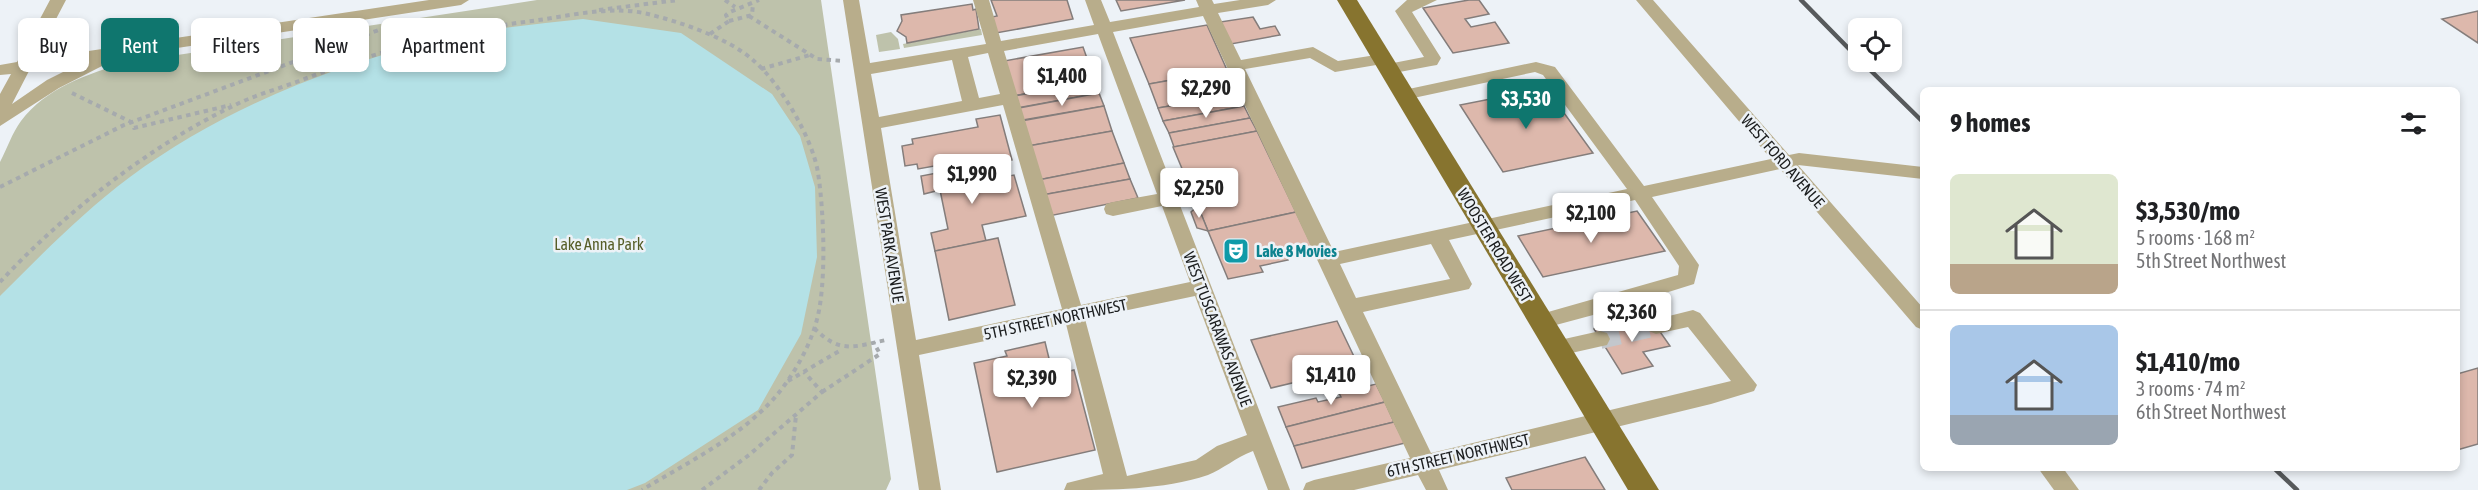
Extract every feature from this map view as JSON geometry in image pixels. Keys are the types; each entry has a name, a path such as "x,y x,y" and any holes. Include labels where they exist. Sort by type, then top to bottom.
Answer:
{"main road":[{"name":"WOOSTER ROAD WEST","path":"1347,0 1644,490"}],"street":[{"path":"48,18 58,0"},
{"path":"179,42 414,4 461,0"},
{"name":"WEST PARK AVENUE","path":"851,0 926,485"},
{"path":"981,0 1074,315 1116,480 1123,485 1135,486 1202,468 1225,452 1260,439"},
{"name":"WEST TUSCARAWAS AVENUE","path":"1093,0 1279,490"},
{"path":"861,64 959,53 1104,27 1206,5 1268,0"},
{"path":"1235,66 1313,52 1335,67 1431,61 1433,58 1403,11 1413,3 1429,0"},
{"name":"WEST FORD AVENUE","path":"1644,0 1920,319"},
{"path":"1206,5 1437,490"},
{"path":"959,53 972,105"},
{"path":"0,120 53,84 101,60"},
{"path":"0,70 18,67"},
{"path":"1404,94 1536,67 1549,71 1640,193 1689,265 1687,279 1608,304 1541,321"},
{"path":"0,110 20,72"},
{"path":"870,124 1009,98"},
{"path":"1328,260 1799,159 1920,173"},
{"path":"1113,209 1169,198"},
{"path":"1350,308 1462,284 1437,237"},
{"name":"5TH STREET NORTHWEST","path":"906,344 1074,315 1202,286"},
{"name":"6TH STREET NORTHWEST","path":"1314,490 1746,385 1694,318 1656,326"},
{"path":"1558,348 1600,339"},
{"path":"2052,471 2068,490"},
{"path":"1075,490 1116,480"}],"path":[{"path":"571,16 678,0"},
{"path":"725,0 735,7"},
{"path":"729,21 726,15 735,7 753,4 759,0"},
{"path":"0,188 131,122 202,94 353,42 402,21 414,4"},
{"path":"749,16 753,4"},
{"path":"53,84 131,122 134,128 235,105 362,57 427,39 492,26 609,11 645,13 729,43 761,69 779,90 805,135 818,171 824,279 814,328 795,369 786,382 744,427 642,490"},
{"path":"709,35 729,21 749,16 817,59 861,64"},
{"path":"761,69 810,55"},
{"path":"0,282 37,242 81,206 148,156 235,105"},
{"path":"814,328 827,342 842,349"},
{"path":"786,382 842,349 874,343 906,344"},
{"path":"702,490 749,455 822,392 880,354 874,343"},
{"path":"804,372 822,392"},
{"path":"759,490 772,472 792,455 796,414"}],"green space":[{"name":"Lake Anna Park","path":"537,0 821,0 891,479 886,490 0,490 0,162 12,136 31,109 55,91 101,70 179,72 179,55 191,53 191,72 281,72 281,39 293,37 293,72 369,72 369,26 381,24 381,72 506,72 506,18 419,18"},
{"path":"981,29 982,35 904,48 903,44"},
{"path":"891,32 898,39 900,49 879,52 876,35"}],"water":[{"name":"Lake Anna Park","path":"583,19 681,33 772,94 800,136 815,187 817,257 801,334 758,410 645,483 627,490 0,490 0,296 63,234 113,190 163,154 234,113 332,72 369,72 369,60 381,56 381,72 506,72 506,28"}],"building":[{"path":"991,0 1067,0 1073,19 996,33 992,17 997,16"},
{"path":"1116,0 1185,0 1121,11"},
{"path":"1479,0 1489,14 1465,19 1471,27 1495,22 1509,43 1453,53 1423,8"},
{"path":"972,4 973,10 976,9 979,29 907,43 906,37 897,31 902,21 901,15"},
{"path":"2478,11 2478,43 2442,19"},
{"path":"1253,17 1260,29 1275,26 1280,35 1231,44 1220,22"},
{"path":"1207,25 1227,70 1149,84 1130,38"},
{"path":"1083,47 1095,81 1014,96 1004,61"},
{"path":"1227,70 1238,94 1158,108 1149,84"},
{"path":"1095,81 1099,93 1017,108 1014,96"},
{"path":"1546,88 1593,153 1503,172 1460,105"},
{"path":"1099,93 1104,106 1023,120 1019,108"},
{"path":"1238,94 1244,106 1163,121 1158,108"},
{"path":"1104,106 1112,131 1028,146 1021,121"},
{"path":"1244,106 1250,118 1169,133 1163,121"},
{"path":"1000,115 1012,160 986,165 985,157 918,169 917,164 905,166 902,146 913,144 912,139 978,127 976,119"},
{"path":"1250,118 1257,131 1174,147 1169,133"},
{"path":"1112,131 1124,163 1038,180 1028,146"},
{"path":"1257,131 1296,212 1208,231 1173,147"},
{"path":"1124,163 1130,179 1042,195 1038,180"},
{"path":"968,167 972,183 1014,175 1026,216 982,225 986,241 935,251 931,233 948,229 940,190 924,194 921,176"},
{"path":"1130,179 1138,198 1049,216 1042,195"},
{"path":"1198,206 1208,231 1197,228 1191,212"},
{"path":"1637,211 1665,251 1543,277 1518,236"},
{"path":"1296,212 1314,250 1286,255 1288,260 1260,266 1263,272 1228,279 1208,231"},
{"path":"998,238 1015,305 949,320 935,251"},
{"path":"1649,316 1670,346 1643,352 1653,366 1622,374 1594,329"},
{"path":"1337,321 1359,367 1271,388 1251,340"},
{"path":"1045,342 1053,375 1074,370 1095,450 997,472 974,363 1007,356 1005,351"},
{"path":"2478,368 2478,444 2460,449 2460,373"},
{"path":"1376,384 1385,402 1286,427 1278,407 1316,398 1318,402 1341,397 1339,393"},
{"path":"1385,402 1394,422 1294,446 1286,427"},
{"path":"1394,422 1405,443 1302,468 1294,446"},
{"path":"1585,457 1605,490 1512,490 1506,478"}],"tunnel":[{"path":"1600,339 1656,326"}],"railway":[{"path":"1801,0 1848,48"},
{"path":"1872,72 1920,119"},
{"path":"2277,471 2297,490"}],"place":[{"name":"Lake 8 Movies","path":"1236,251"}]}
